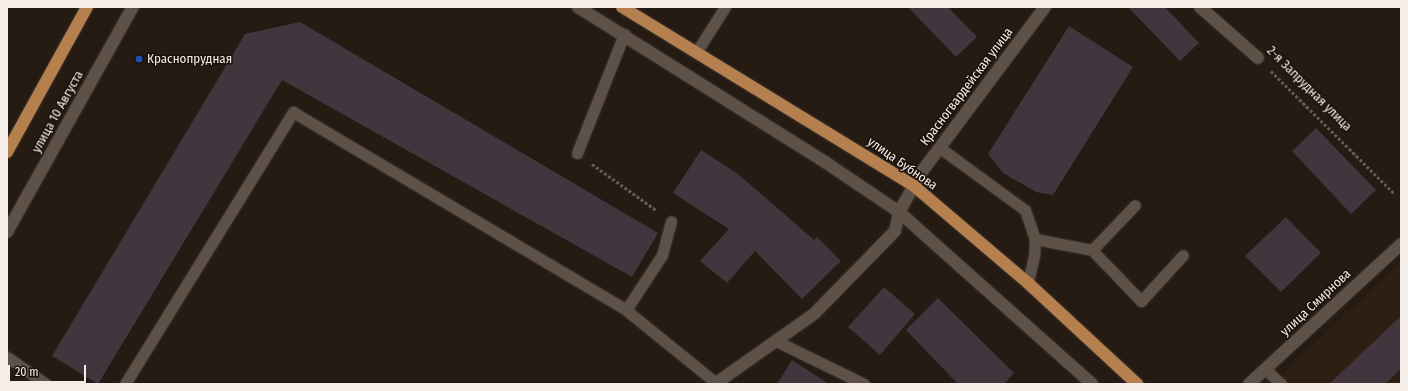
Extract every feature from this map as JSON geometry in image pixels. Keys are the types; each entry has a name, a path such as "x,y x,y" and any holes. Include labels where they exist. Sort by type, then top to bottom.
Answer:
{"highway":[{"name":"улица 10 Августа","path":"7,152 87,7"},
{"name":"улица Бубнова","path":"622,7 914,186 1028,282 1137,384"}],"main road":[{"name":"улица 10 Августа","path":"7,232 133,7"},
{"path":"578,7 624,34 825,162 898,212 1092,384"},
{"name":"Красногвардейская улица","path":"898,212 940,148 1044,7"},
{"name":"2-я Запрудная улица","path":"1200,7 1258,58"},
{"path":"716,384 814,314 895,231 898,212"},
{"name":"улица Смирнова","path":"1249,384 1401,244"}],"lane":[{"path":"696,51 725,7"},
{"path":"577,153 624,34"},
{"path":"126,384 293,112 626,310 716,384"},
{"path":"940,148 1025,210 1035,239 1034,256 1028,282"},
{"path":"1092,250 1135,205"},
{"path":"626,310 662,255 671,221"},
{"path":"1035,239 1092,250 1141,301 1183,255"},
{"path":"776,341 864,384"},
{"path":"7,357 46,384"},
{"path":"1265,369 1281,384"}],"path":[{"name":"2-я Запрудная улица","path":"1258,58 1395,194"},
{"path":"577,153 671,221"}],"shaded area":[{"path":"1401,262 1401,384 1272,384"}],"building":[{"path":"908,7 948,7 977,37 956,57"},
{"path":"1128,7 1165,7 1199,43 1180,61"},
{"path":"300,22 658,233 632,277 282,80 98,384 52,356 245,34"},
{"path":"1069,26 1133,67 1053,195 1036,192 1003,173 988,154"},
{"path":"1316,128 1376,190 1351,214 1292,151"},
{"path":"701,150 738,174 814,240 817,237 841,261 802,299 755,251 727,283 700,261 729,229 673,193"},
{"path":"1286,217 1321,253 1281,292 1245,256"},
{"path":"884,287 915,314 880,355 848,327"},
{"path":"938,298 1014,373 1004,384 958,384 906,330"},
{"path":"1401,316 1401,369 1385,384 1329,384"},
{"path":"792,360 829,384 777,384"}],"place":[{"name":"Краснопрудная","path":"139,59"}]}
